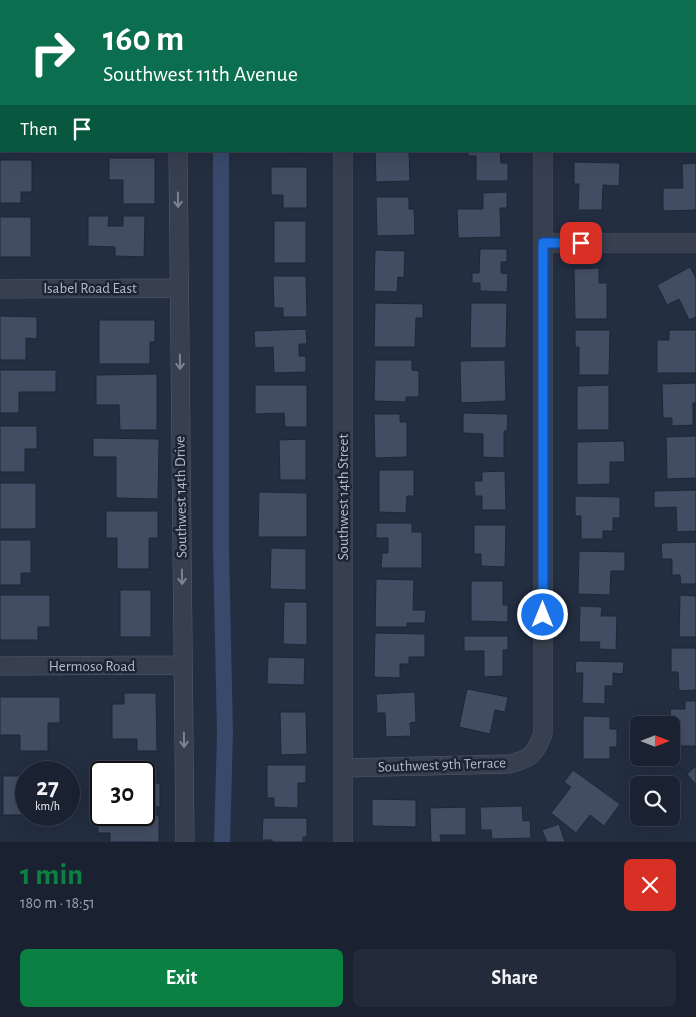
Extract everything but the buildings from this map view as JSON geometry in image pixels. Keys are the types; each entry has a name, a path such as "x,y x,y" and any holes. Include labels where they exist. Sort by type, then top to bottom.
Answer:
{"street":[{"name":"Southwest 14th Drive","path":"178,152 185,842"},
{"name":"Southwest 14th Street","path":"343,152 343,842"},
{"path":"543,152 543,243 696,243"},
{"name":"Southwest 9th Terrace","path":"343,768 509,764 525,760 536,750 543,733 543,243"},
{"name":"Isabel Road East","path":"0,289 179,288"},
{"name":"Hermoso Road","path":"0,666 183,665"}],"waterway":[{"path":"221,152 221,549 225,733 222,842"}],"route":[{"path":"543,615 543,243 581,243"}]}
